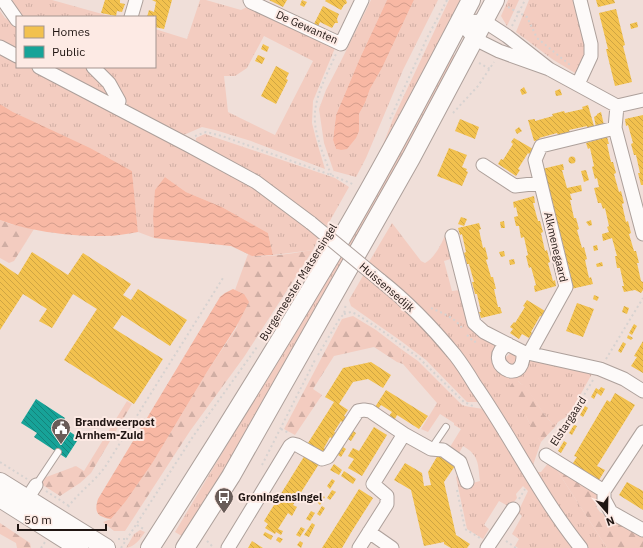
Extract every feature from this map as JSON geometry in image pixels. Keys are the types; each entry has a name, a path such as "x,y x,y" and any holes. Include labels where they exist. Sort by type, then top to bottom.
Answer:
{"main road":[{"name":"Burgemeester Matsersingel","path":"150,548 335,250 374,182 471,0"},
{"path":"185,548 231,476 411,158 495,0"},
{"path":"0,482 28,498 106,548"},
{"path":"0,498 28,498 79,548"}],"street":[{"path":"3,0 16,19"},
{"path":"131,16 136,0"},
{"name":"De Gewanten","path":"250,1 341,44 362,0"},
{"path":"580,0 591,44 591,56 580,80"},
{"path":"460,22 484,21 507,36 549,69"},
{"path":"460,22 475,39 499,51 580,80 617,106 643,100"},
{"path":"0,47 16,55"},
{"name":"Huissensedijk","path":"41,68 256,182 311,223 400,296 425,321 456,356 487,401 537,485 581,548"},
{"path":"94,68 109,83 119,101 116,107"},
{"path":"617,106 615,128 643,234"},
{"name":"Alkmenegaard","path":"508,344 500,351 499,360 501,365 507,370 514,371 520,368 527,352 566,287 535,160 541,146 615,128"},
{"path":"483,166 515,186 540,182"},
{"path":"452,236 474,322 486,333 527,352 600,368 624,379 643,391"},
{"path":"228,548 290,446 293,444 298,444 322,459 328,457 358,411 370,411 404,434 431,449 443,450 460,462 467,482"},
{"path":"643,432 604,492 604,499 611,512 643,530"},
{"path":"359,548 387,504 387,496 373,484 404,434"},
{"name":"Elstargaard","path":"546,455 604,492"},
{"path":"488,546 513,509"},
{"path":"369,532 392,548"}],"lane":[{"path":"431,449 446,427"},
{"path":"28,498 58,452"}],"path":[{"path":"387,126 421,51 447,0"},
{"path":"495,0 527,17 536,38 580,80"},
{"path":"507,36 524,0"},
{"path":"331,175 316,130 315,112 319,95 341,44"},
{"path":"451,114 478,86 499,51"},
{"path":"188,145 192,138 198,134 206,132 222,136 331,175 357,186 353,191"},
{"path":"69,506 98,477 105,467 223,278"},
{"name":"Elstargaard","path":"546,455 561,430 568,422 643,298"},
{"path":"344,314 347,299"},
{"path":"426,306 452,318 458,323 470,340 474,342 480,340 486,333"},
{"path":"259,471 315,360 340,318 344,314 351,312 356,314 381,330 419,358 464,402 476,406 487,401"},
{"name":"Burgemeester Matsersingel","path":"121,548 194,435 261,342"},
{"path":"462,467 455,477 465,529 488,546"},
{"path":"207,541 214,548"}],"green space":[{"path":"13,0 52,0 109,16 19,16 12,3"},
{"path":"200,0 206,0 241,10 249,6 335,48 313,101 312,123 325,169 251,141 202,127 179,136 129,109 117,86 101,68 156,68 156,29 187,39","holes":["264,36 313,61 275,135 228,112 224,76 235,76 247,68"]},
{"path":"371,0 387,0 336,115 333,140 336,149 341,150 359,121 359,114 370,89 382,68 414,0 438,0 403,70 366,158 356,177 334,172 324,143 319,109 326,90"},
{"path":"449,0 461,0 439,46 377,160 393,119"},
{"path":"508,0 519,0 507,26 501,16"},
{"path":"529,0 575,0 586,52 578,71 575,73 552,59 516,32"},
{"path":"0,11 5,18 16,24 16,50 0,42"},
{"path":"0,52 16,60 16,68 31,68 228,169 318,233 318,239 313,250 273,255 268,233 222,207 186,192 165,177 153,218 154,238 138,232 132,171 13,112 0,104"},
{"path":"450,53 458,57 353,249 185,538 175,532 305,314"},
{"path":"51,68 87,68 100,80 109,95 108,97"},
{"path":"205,134 335,178 349,187 327,226 304,210 196,144 196,138"},
{"path":"0,220 10,224 34,229 14,261 9,263 0,258"},
{"path":"392,223 421,261 425,263 436,253 447,230 454,258 444,261 452,291 460,290 466,308 501,347 495,361 527,367 529,359 593,372 569,415 558,422 555,427 544,414 525,386 518,381 514,381 525,413 541,442 532,468 526,458 388,278 369,262"},
{"path":"313,250 244,357 190,431 125,531 114,531 103,522 111,519 126,501 153,462 207,372 237,327 244,294 235,290 248,254 254,256 270,256"},
{"path":"364,274 436,337 479,395 477,402 467,402 426,360 351,306 349,300"},
{"path":"353,316 376,330 401,349 403,364 397,362 374,347 334,356 313,389 322,395 295,435 284,429 342,319"},
{"path":"401,349 418,361 462,405 488,411 576,548 518,548 515,546 519,539 512,534 522,516 518,512 528,491 523,486 516,494 517,498 510,507 499,501 484,525 489,529 483,539 467,529 456,477 461,471 465,485 480,481 477,460 468,449 463,446 459,453 450,447 461,429 440,414 428,432 421,429 437,403 403,364"},
{"path":"511,353 517,355 519,360 510,366 506,360 506,357"},
{"path":"514,381 518,381 525,385 544,414 555,427 541,442 534,433 526,416 510,392 510,386"},
{"path":"127,401 132,404 91,473 80,483 60,496 38,482 41,479 76,466 84,471"},
{"path":"551,461 607,548 586,548 535,472 541,472"},
{"path":"551,461 601,492 595,501 600,512 643,537 643,548 607,548"},
{"path":"0,523 30,543 31,548 17,548 16,543 0,534"},
{"path":"140,530 145,532 135,544 126,548 134,534"}],"water":[{"path":"387,0 414,0 359,114 359,131 356,138 347,149 336,149 333,140 336,115"},
{"path":"0,104 13,112 90,148 132,171 138,232 108,236 66,234 37,230 0,220"},
{"path":"165,177 186,192 222,207 268,233 273,255 252,256 231,246 154,238 153,218 155,190"},
{"path":"233,289 244,294 249,302 236,327 153,462 126,501 111,519 102,517 98,513 96,507 98,499 220,297"}],"building: Homes":[{"path":"105,0 120,0 120,3 125,4 122,12 117,11 116,16 101,13"},
{"path":"152,0 172,0 164,29 156,27 156,16 147,16 149,10 154,12 156,2"},
{"path":"269,0 287,0 283,7"},
{"path":"302,0 307,2 304,7 300,5"},
{"path":"346,0 347,3 341,10 325,1"},
{"path":"596,0 614,0 615,3 598,7"},
{"path":"323,6 339,14 337,19 338,23 335,23 332,28 320,22 318,26 314,24"},
{"path":"616,9 632,82 615,86 599,13"},
{"path":"637,22 638,27 631,29 630,24"},
{"path":"263,44 269,47 267,52 261,49"},
{"path":"258,55 265,58 262,64 255,61"},
{"path":"276,66 289,73 286,79 288,80 276,104 261,96"},
{"path":"524,87 527,93 522,95 520,90"},
{"path":"560,89 562,95 556,96 555,91"},
{"path":"588,105 594,126 569,130 570,132 558,135 557,133 534,141 528,120 535,119 535,121 564,111 565,113 583,109 582,107"},
{"path":"601,112 604,125 596,127 594,117"},
{"path":"643,115 643,185 641,185 636,155 634,155 631,144 633,143 628,125 626,126 625,119"},
{"path":"460,119 479,127 475,139 455,131"},
{"path":"519,127 522,131 517,134 515,130"},
{"path":"607,137 611,162 613,162 616,173 614,174 624,203 622,204 626,222 628,221 631,233 629,234 639,263 637,263 641,281 643,282 643,290 641,293 635,290 624,292 620,268 617,268 615,256 617,256 612,238 603,241 602,234 609,232 607,227 609,226 605,208 603,209 601,203 598,203 594,188 599,187 592,167 594,166 590,148 588,149 586,143"},
{"path":"514,138 533,149 529,154 528,153 518,169 520,170 516,176 498,164 501,159 503,160 513,144 511,142"},
{"path":"449,148 467,155 462,167 467,169 466,171 468,172 462,186 437,176"},
{"path":"572,157 575,160 572,163 569,160"},
{"path":"563,164 564,170 562,170 567,188 581,185 582,191 570,194 572,200 570,200 574,218 576,218 579,229 577,230 582,248 584,247 587,259 585,260 589,278 591,277 593,284 571,289 570,283 572,282 568,264 565,265 563,253 565,252 560,234 558,235 553,204 551,205 548,193 550,193 542,169"},
{"path":"586,170 589,180 584,182 581,171"},
{"path":"534,196 535,203 533,203 538,221 540,221 545,251 547,250 550,262 548,263 556,286 535,292 534,286 536,285 526,256 528,255 524,237 521,238 519,226 516,226 514,217 518,216 513,202"},
{"path":"461,217 467,219 464,226 458,224"},
{"path":"591,220 592,225 589,226 586,222"},
{"path":"504,221 505,228 501,228 500,222"},
{"path":"479,223 483,248 485,247 488,259 486,260 496,289 494,289 498,307 500,307 502,313 481,318 477,294 475,294 472,282 474,282 464,253 466,252 462,234 460,235 458,228"},
{"path":"597,245 598,250 594,251 593,246"},
{"path":"504,251 505,256 501,257 499,252"},
{"path":"32,252 68,275 83,253 131,284 123,295 131,300 138,289 187,320 170,346 122,315 113,328 163,359 134,404 64,360 97,309 73,294 52,328 39,321 47,309 23,294 0,330 0,263 18,275"},
{"path":"514,259 515,264 510,265 509,260"},
{"path":"602,262 603,266 597,267 596,264"},
{"path":"594,295 599,297 597,301 593,299"},
{"path":"527,300 545,311 542,317 540,316 529,338 522,334 519,339 510,333 513,329 510,327 514,322 515,323 525,307 523,306"},
{"path":"577,303 594,309 583,337 566,331"},
{"path":"624,306 629,308 627,314 622,312"},
{"path":"634,324 637,326 632,335 629,333"},
{"path":"628,335 633,338 631,340 627,338"},
{"path":"643,341 643,373 631,366 637,357 634,356"},
{"path":"623,342 626,344 621,353 618,351"},
{"path":"371,362 391,375 383,388 368,379 353,382 339,404 348,410 344,416 348,418 344,424 341,421 334,432 338,434 334,440 330,437 324,448 327,451 326,454 308,443 334,402 325,397 343,368"},
{"path":"601,387 605,389 601,396 597,393 594,399 591,397 596,388 599,390"},
{"path":"386,390 428,416 419,429 397,415 395,419 389,416 392,412 381,405 378,409 375,407"},
{"path":"615,393 635,405 597,466 605,470 599,480 592,476 591,478 571,466 577,457 574,456 607,400 610,402"},
{"path":"585,406 588,408 583,417 580,415"},
{"path":"574,425 577,426 572,435 569,433"},
{"path":"374,427 387,435 362,476 348,468 354,459 348,456 353,448 359,451"},
{"path":"353,431 356,433 351,441 348,439"},
{"path":"564,441 567,443 561,453 558,451"},
{"path":"343,447 346,449 341,457 338,455"},
{"path":"305,455 319,464 293,505 297,507 292,516 288,513 278,529 283,531 281,535 276,532 275,534 265,528 268,524 264,521"},
{"path":"438,455 455,466 444,482 456,535 470,544 467,548 451,548 444,544 444,542 424,546 411,490 394,480 405,463 422,473 424,486 431,485 428,472"},
{"path":"334,464 342,470 339,475 330,470"},
{"path":"344,471 356,479 353,484 341,476"},
{"path":"332,479 335,481 330,489 327,486"},
{"path":"627,482 643,491 643,510 619,495"},
{"path":"359,489 373,498 342,548 322,548"},
{"path":"332,490 336,492 330,500 327,498"},
{"path":"321,495 325,497 320,505 317,502"},
{"path":"322,506 325,508 320,516 317,514"},
{"path":"311,511 315,513 310,521 306,519"},
{"path":"312,523 315,525 309,537 304,535"},
{"path":"301,527 305,529 300,537 296,535"},
{"path":"265,532 273,536 271,540 263,535"},
{"path":"278,537 283,539 280,543 276,540"},
{"path":"252,541 263,548 248,548"},
{"path":"300,541 303,543 301,548 297,545"}],"building: Public":[{"path":"36,399 65,418 60,425 79,438 66,458 34,437 37,433 21,423"}],"place":[{"name":"Brandweerpost Arnhem-Zuid","path":"61,445"},
{"name":"Groningensingel","path":"224,514"}]}
